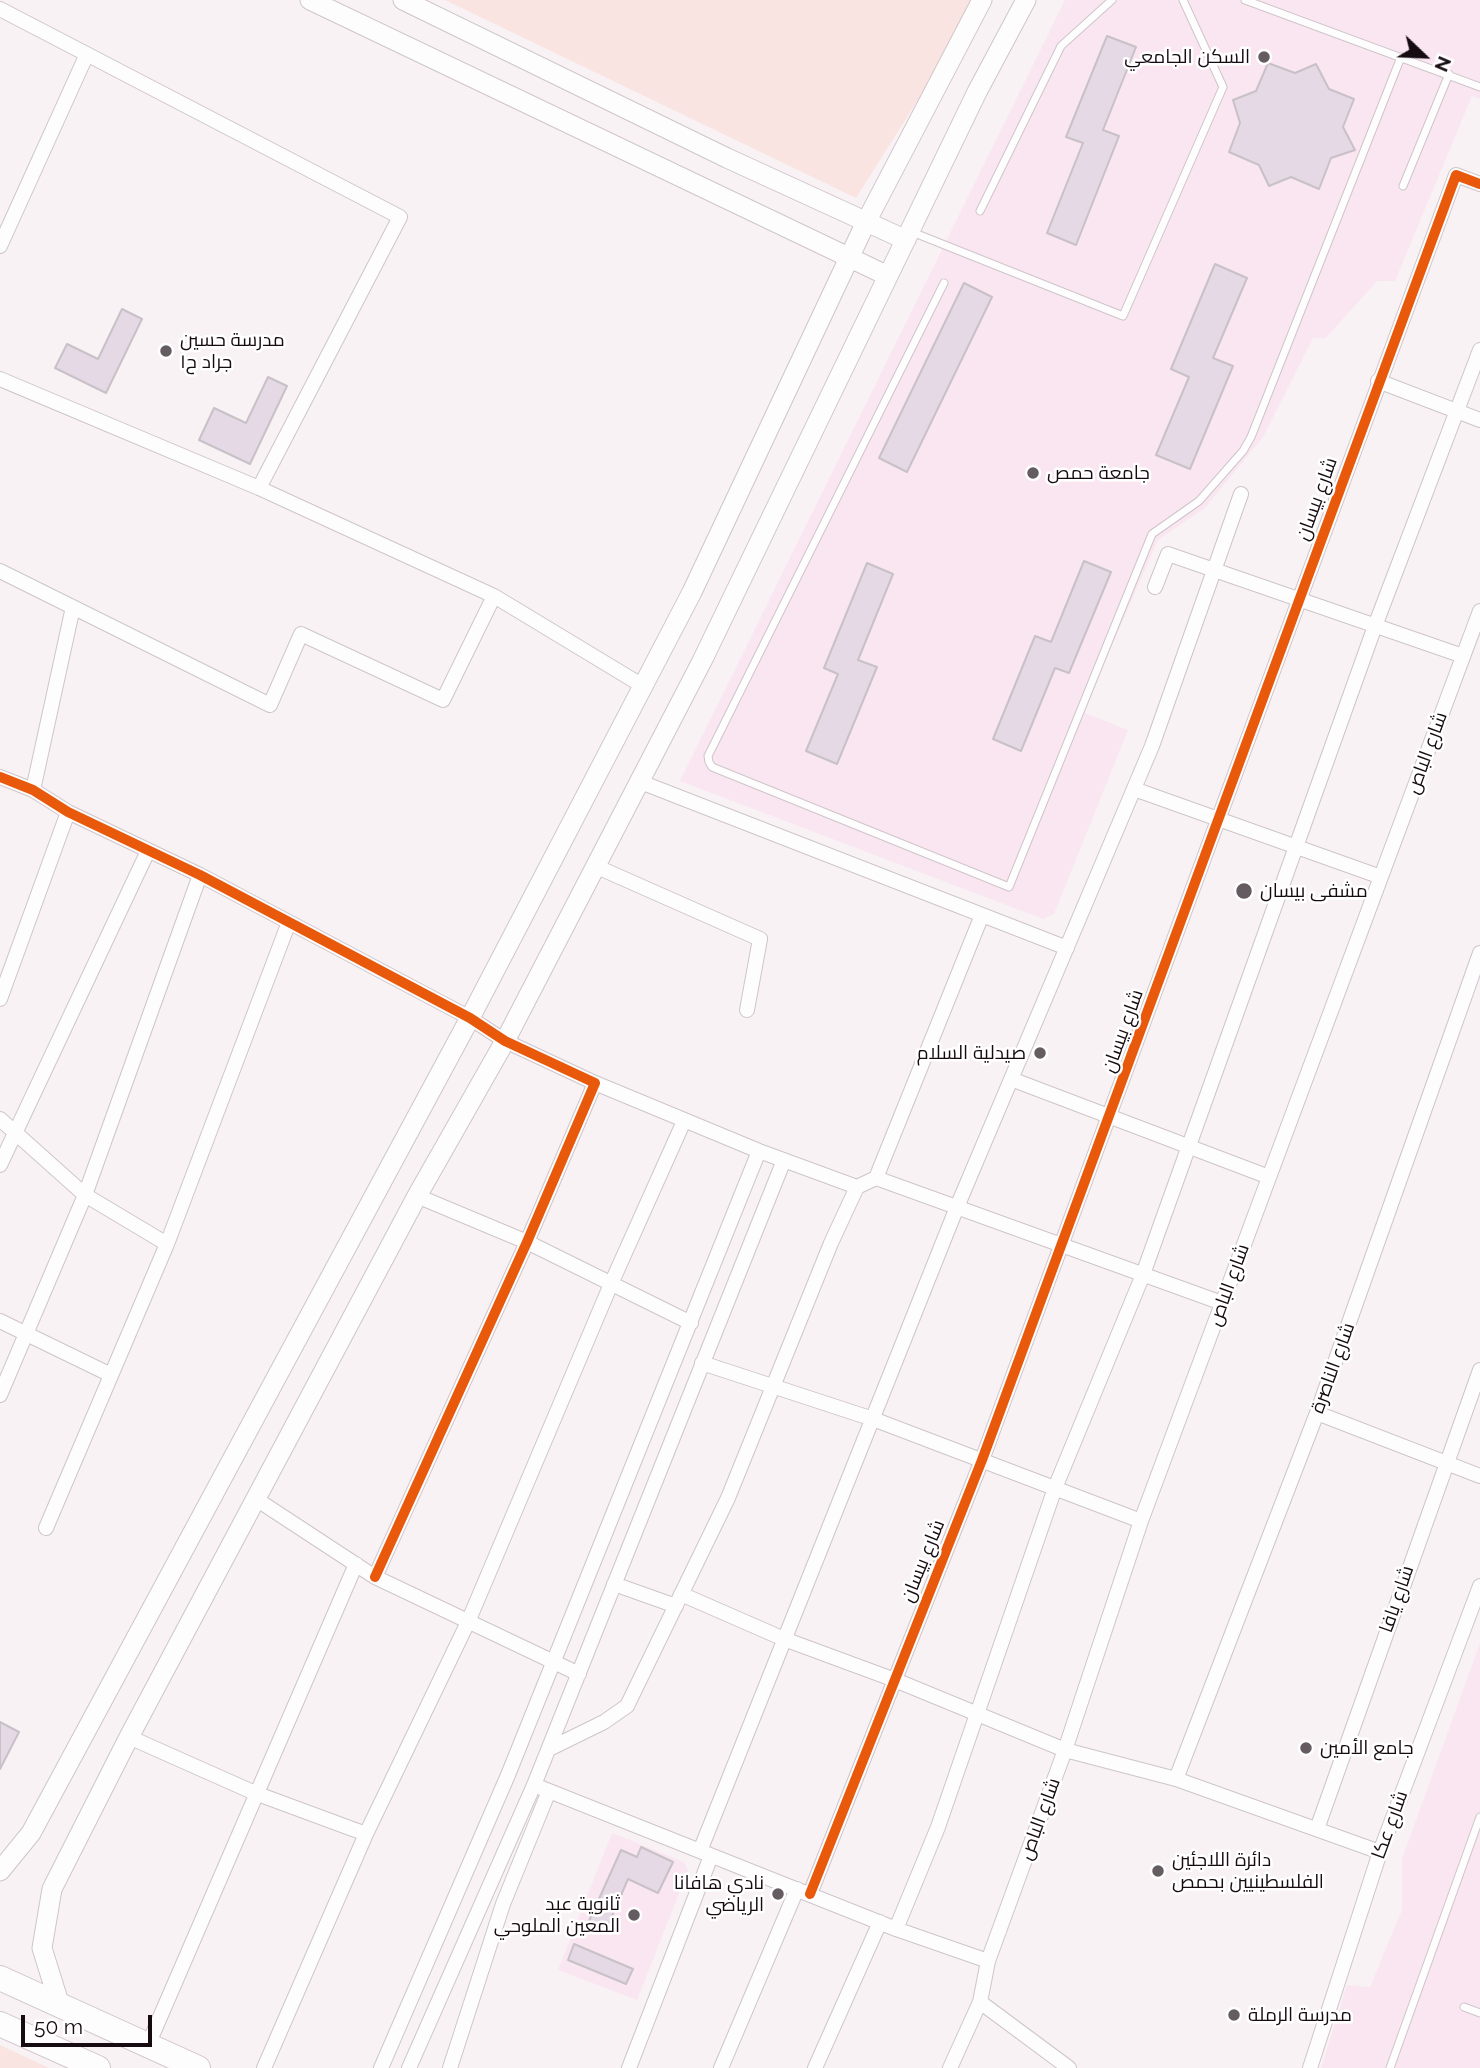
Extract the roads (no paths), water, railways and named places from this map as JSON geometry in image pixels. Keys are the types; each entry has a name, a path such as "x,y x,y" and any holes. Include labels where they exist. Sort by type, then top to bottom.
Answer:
{"highway":[{"path":"0,1978 198,2068"},
{"path":"0,2024 91,2067"}],"main road":[{"path":"310,0 888,276"},
{"path":"403,0 602,98 866,222 908,235"},
{"path":"0,1871 31,1833 470,1018 752,471 866,222 982,0"},
{"path":"60,2006 42,1948 52,1889 417,1196 505,1041 708,649 908,235 1026,0"}],"street":[{"path":"0,9 400,217 259,488"},
{"path":"0,246 87,54"},
{"name":"شارع بيسان","path":"721,2068 803,1892 895,1680 982,1460 1456,175 1480,184"},
{"path":"896,1928 939,1827 1055,1488 1142,1277 1375,626 1480,350"},
{"path":"0,379 259,488 495,596 643,686"},
{"path":"1378,381 1480,420"},
{"path":"629,2068 784,1639 957,1207 1134,789 1241,495"},
{"path":"1154,587 1167,554 1463,656"},
{"path":"0,571 270,705 301,634 443,700 495,596"},
{"path":"33,790 73,607"},
{"name":"شارع الباص","path":"950,2068 980,2002 988,1961 1065,1750 1141,1521 1480,611"},
{"path":"0,777 33,790 68,812 200,875 470,1018 505,1041 684,1121 857,1187"},
{"path":"638,780 1067,948"},
{"path":"1134,789 1381,877"},
{"path":"0,999 68,812"},
{"path":"0,1165 148,851"},
{"path":"595,866 760,939 747,1010"},
{"path":"0,1395 85,1195 200,875"},
{"path":"549,1749 604,1722 627,1706 728,1498 857,1187 876,1178 982,915"},
{"path":"46,1528 167,1244 289,922"},
{"name":"شارع الناصرة","path":"1176,1779 1317,1413 1480,953"},
{"path":"1011,1079 1269,1177"},
{"path":"376,1577 527,1242 595,1083"},
{"path":"0,1119 85,1195 167,1244"},
{"path":"264,2068 366,1834 468,1622 611,1284 684,1121"},
{"path":"381,2068 508,1775 759,1151"},
{"path":"409,2068 549,1749 784,1160"},
{"path":"876,1178 1142,1277 1222,1303"},
{"path":"417,1196 527,1242 691,1322"},
{"path":"0,1321 111,1375"},
{"path":"702,1363 873,1419 1141,1521"},
{"name":"شارع يافا","path":"1317,1829 1444,1464 1480,1370"},
{"path":"1317,1413 1480,1476"},
{"path":"256,1499 376,1577 579,1674"},
{"path":"148,2045 356,1564"},
{"path":"614,1584 678,1600 784,1639 895,1680 1065,1750 1176,1779 1380,1852"},
{"name":"شارع عكا","path":"1310,2068 1380,1852 1480,1586"},
{"path":"130,1737 255,1793 366,1834"},
{"path":"534,1785 880,1922 988,1961"},
{"path":"450,2068 503,1904 549,1791"},
{"path":"815,2068 880,1922"},
{"path":"980,2002 1069,2068"}],"lane":[{"path":"980,211 1060,46 1112,0"},
{"path":"908,235 1123,316 1223,86 1183,0"},
{"path":"1245,0 1480,87"},
{"path":"944,283 708,756 712,767 1009,887 1152,534 1199,501 1251,437 1401,57"},
{"path":"1403,186 1449,74"},
{"path":"1390,2068 1480,1817"},
{"path":"1464,2007 1480,2013"}],"place":[{"name":"السكن الجامعي","path":"1264,57"},
{"name":"مدرسة حسين جراد ح١","path":"166,351"},
{"name":"جامعة حمص","path":"1033,473"},
{"name":"مشفى بيسان","path":"1244,891"},
{"name":"صيدلية السلام","path":"1040,1053"},
{"name":"جامع الأمين","path":"1306,1748"},
{"name":"دائرة اللاجئين الفلسطينيين بحمص","path":"1158,1871"},
{"name":"نادي هافانا الرياضي","path":"778,1894"},
{"name":"ثانوية عبد المعين الملوحي","path":"634,1915"},
{"name":"مدرسة الرملة","path":"1234,2015"}]}
